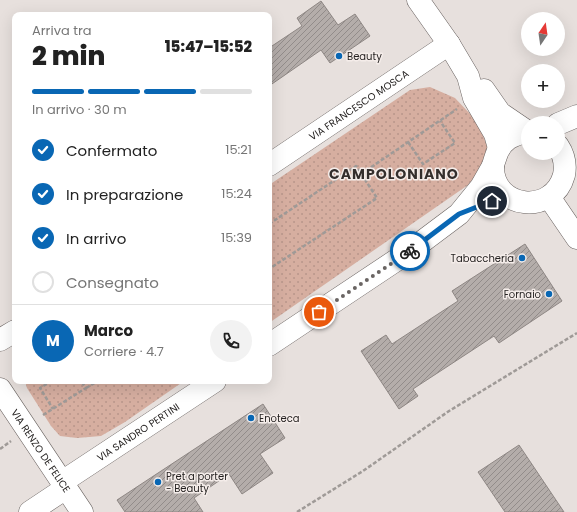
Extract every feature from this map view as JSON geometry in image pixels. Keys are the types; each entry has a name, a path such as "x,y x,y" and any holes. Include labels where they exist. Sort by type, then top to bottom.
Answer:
{"street":[{"path":"418,0 468,76 485,91 500,113 521,127"},
{"name":"VIA FRANCESCO MOSCA","path":"272,163 448,44"},
{"path":"468,76 474,98 495,134 495,178 500,189 509,197 518,201 529,203 539,202 549,197 557,190 562,181 565,171 566,153"},
{"path":"565,121 577,116"},
{"path":"459,214 480,186 507,139 521,133"},
{"path":"272,343 407,253 459,214 492,201 509,197"},
{"path":"549,197 577,238"},
{"path":"0,340 12,333"},
{"name":"VIA SANDRO PERTINI","path":"30,512 64,485 211,384"},
{"name":"VIA RENZO DE FELICE","path":"0,389 82,512"}],"path":[{"path":"361,174 460,107"},
{"path":"408,142 423,164 455,143 440,121"},
{"path":"272,222 356,166 377,198 272,267"},
{"path":"297,512 363,471 449,411 577,334"},
{"path":"47,384 40,388 53,409 93,384"},
{"path":"83,384 86,388"}],"shaded area":[{"path":"430,87 455,98 473,117 482,133 487,146 486,163 468,185 272,321 272,183 410,90"},
{"path":"26,384 180,384 125,422 101,436 77,438 60,436 51,426"}],"building":[{"path":"321,1 338,25 355,14 370,36 330,63 321,50 272,84 272,46 302,26 297,18"},
{"path":"525,244 562,301 499,343 494,336 413,389 418,396 399,409 361,351 386,335 392,344 458,301 452,291"},
{"path":"263,404 285,438 260,454 273,473 242,494 229,474 194,498 203,512 125,512 117,500"},
{"path":"519,445 564,512 505,512 478,472"}],"way so far":[{"path":"319,312 410,251"}],"place":[{"name":"Beauty","path":"339,56"},
{"name":"Tabaccheria","path":"522,258"},
{"name":"Fornaio","path":"549,294"},
{"name":"Enoteca","path":"251,418"},
{"name":"Pret a porter - Beauty","path":"158,482"}],"district":[{"name":"CAMPOLONIANO","path":"394,174"}],"route":[{"path":"410,251 459,214 492,201"}]}
